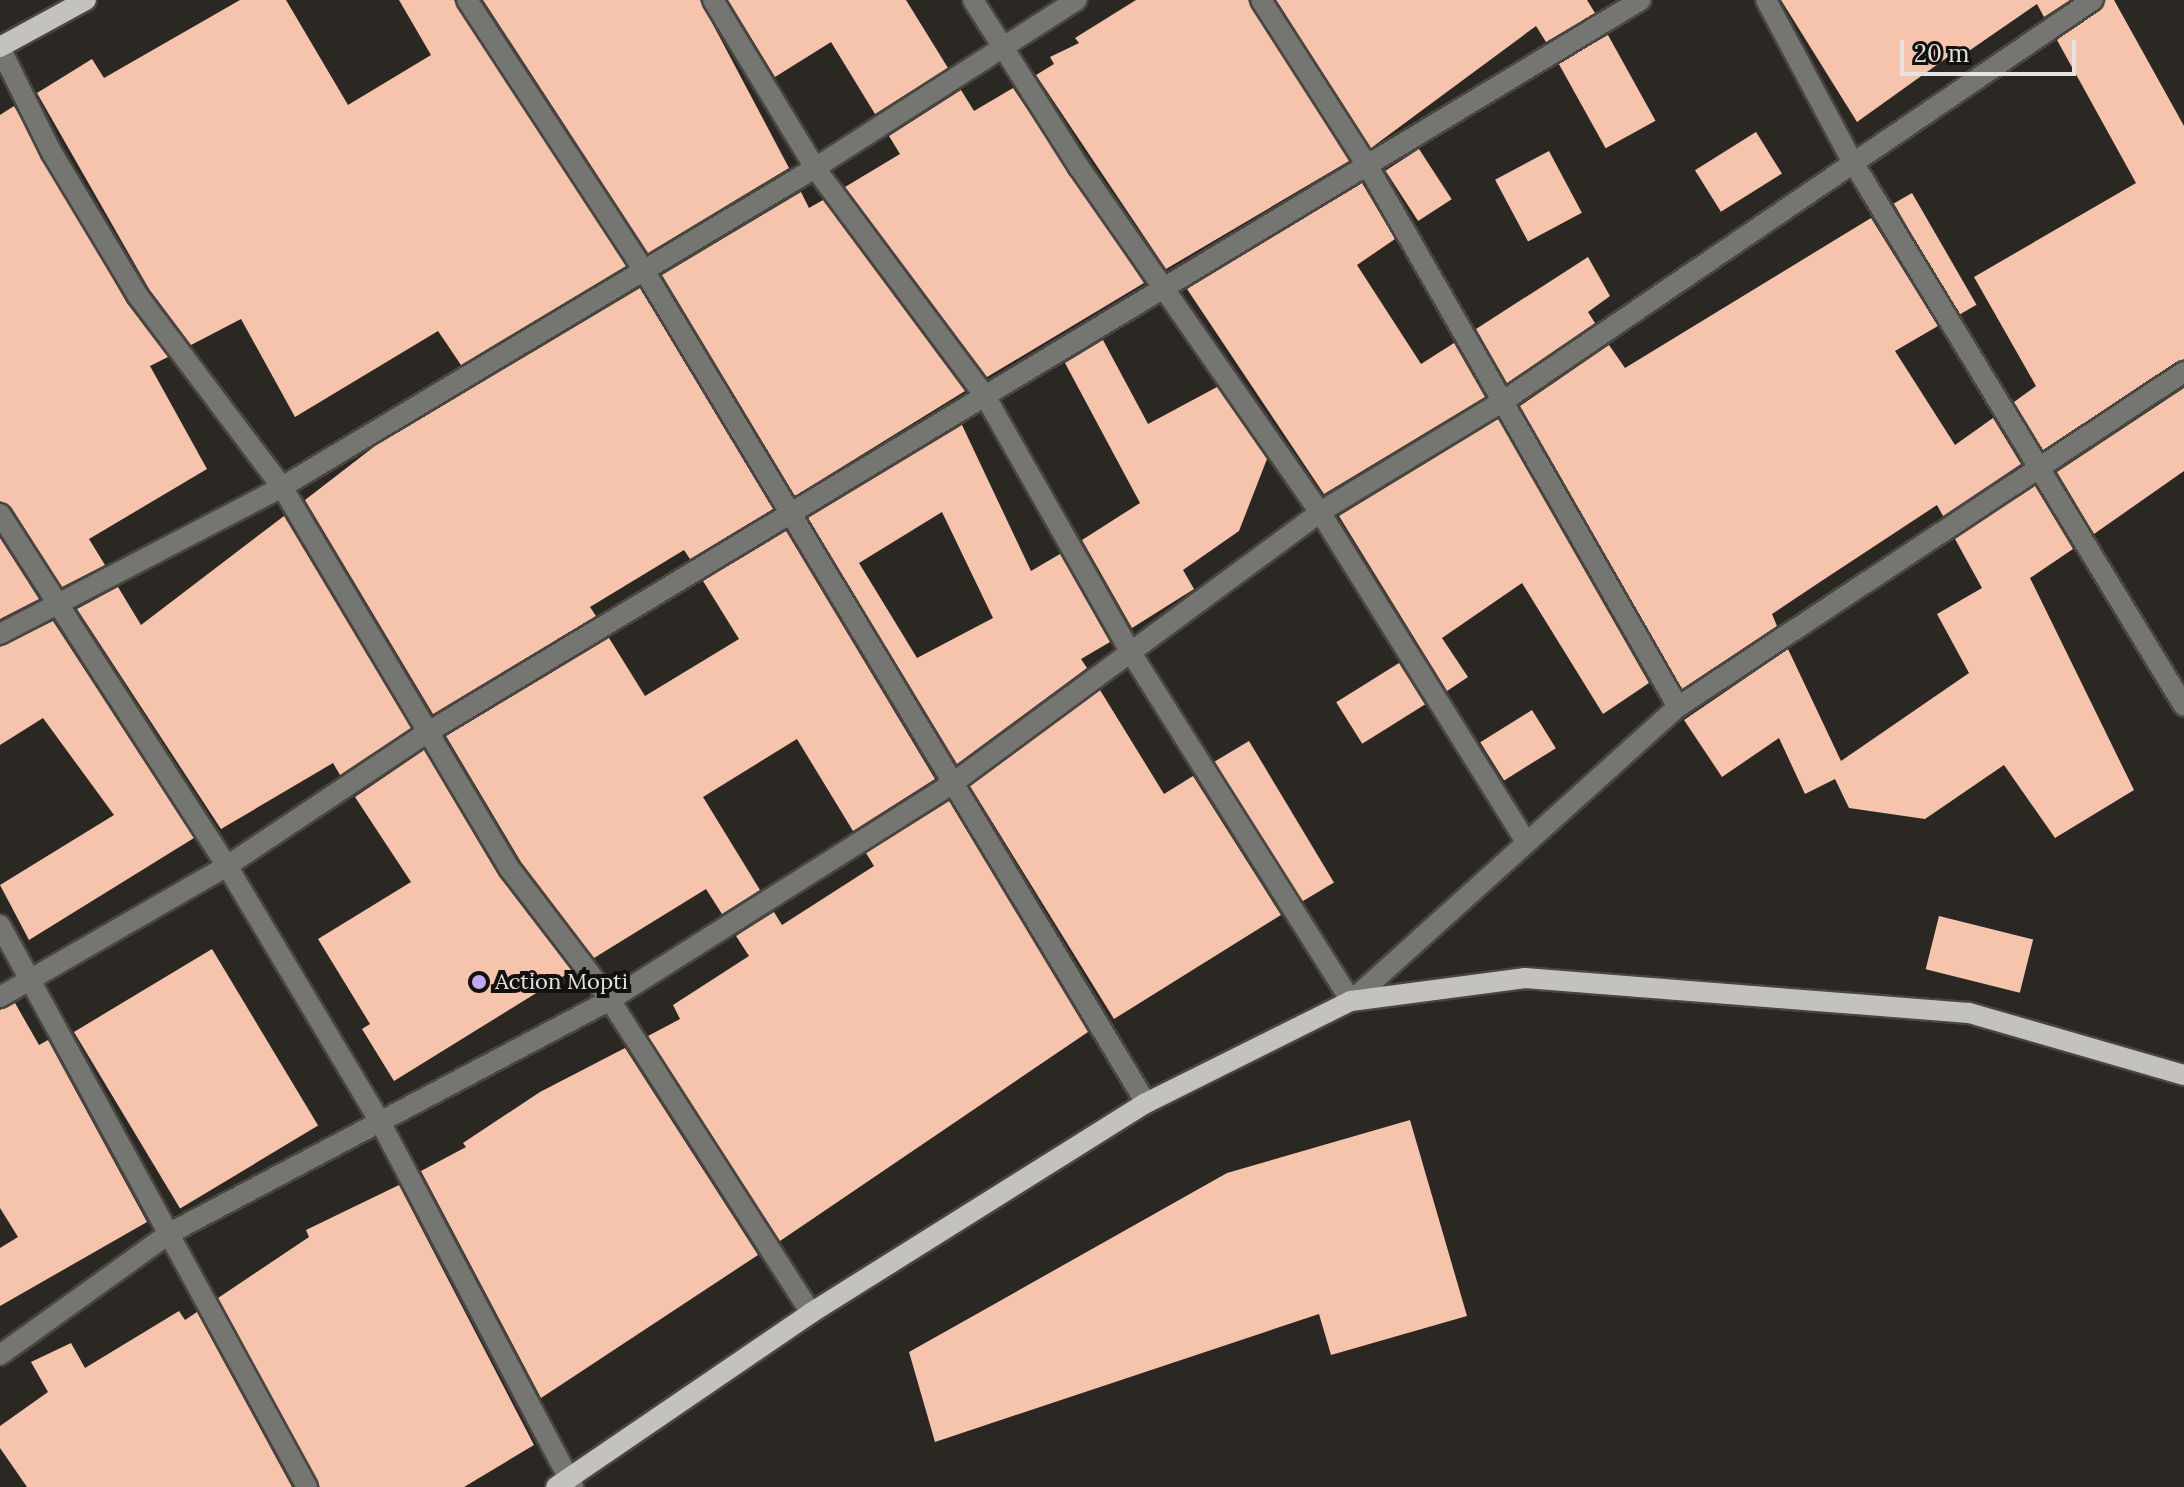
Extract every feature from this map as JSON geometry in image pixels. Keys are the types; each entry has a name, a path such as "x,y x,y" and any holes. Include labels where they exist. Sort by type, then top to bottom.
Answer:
{"main road":[{"path":"0,48 86,0"},
{"path":"567,1484 811,1313 1146,1103 1351,1001 1525,978 1969,1013 2184,1075"}],"street":[{"path":"467,0 645,272 1146,1103"},
{"path":"713,0 815,168 985,396 1133,656 1351,1001 1678,707 2184,372"},
{"path":"973,0 1000,49 1320,512 1527,843"},
{"path":"0,634 56,602 282,487 815,168 1077,0"},
{"path":"1261,0 1367,165 1505,400 1678,707"},
{"path":"0,997 227,866 425,734 985,396 1168,291 1367,165 1641,0"},
{"path":"1766,0 1851,159 2041,464 2184,706"},
{"path":"0,1355 170,1233 378,1118 610,1000 953,783 1133,656 1320,512 1505,400 1851,159 2093,0"},
{"path":"0,48 52,153 138,296 282,487 425,734 510,869 610,1000 811,1313"},
{"path":"0,514 227,866 378,1118 567,1484"},
{"path":"0,925 32,978 170,1233 254,1399 307,1487"}],"building":[{"path":"240,0 286,0 348,105 431,55 399,0 454,0 626,266 461,365 438,331 295,417 241,319 191,345 149,289 37,93 92,59 104,78"},
{"path":"483,0 700,0 789,168 648,253"},
{"path":"728,0 906,0 948,68 875,114 831,42 775,77"},
{"path":"1136,0 1248,0 1349,161 1166,269 1036,75 1054,64 1050,57 1079,43 1075,38"},
{"path":"1276,0 1587,0 1595,13 1546,42 1536,26 1371,148"},
{"path":"1781,0 2070,0 2044,17 2037,4 1963,55 1959,49 1857,122"},
{"path":"2106,0 2114,0 2184,126 2184,359 2043,450 2014,402 2036,386 1974,277 2136,183 2057,40"},
{"path":"1608,35 1656,121 1606,148 1558,63"},
{"path":"1013,88 1144,283 987,377 845,187 900,154 889,136 961,90 974,111"},
{"path":"14,106 127,303 168,357 150,366 207,469 89,539 105,565 62,587 11,507 0,501 0,115"},
{"path":"1756,132 1782,174 1721,212 1695,170"},
{"path":"1419,149 1452,199 1418,221 1385,171"},
{"path":"1549,151 1582,213 1528,241 1495,180"},
{"path":"1362,183 1395,239 1357,265 1421,364 1454,343 1485,397 1324,494 1187,289"},
{"path":"801,192 809,208 823,200 965,391 795,496 662,275"},
{"path":"1912,193 1976,305 1958,315 1894,204"},
{"path":"1871,218 1938,326 1895,351 1955,445 1993,418 2021,464 1943,516 1937,505 1820,582 1772,614 1777,626 1682,689 1520,406 1609,345 1625,368"},
{"path":"1588,257 1610,296 1588,312 1595,323 1507,383 1476,329"},
{"path":"640,288 773,509 690,559 684,550 590,607 596,616 433,714 305,500 375,446"},
{"path":"1103,340 1148,424 1217,387 1267,459 1239,531 1183,570 1194,589 1132,628 1082,540 1140,503 1065,363"},
{"path":"2184,388 2184,471 2094,534 2057,472"},
{"path":"1498,419 1649,683 1603,714 1522,583 1442,638 1468,677 1447,691 1339,516"},
{"path":"962,425 1031,571 1060,554 1110,642 1081,659 1087,668 957,764 808,518","holes":["942,512 993,618 917,658 859,563"]},
{"path":"2035,486 2073,549 2030,578 2134,790 2055,838 2004,765 1925,819 1849,808 1835,779 1805,794 1779,738 1722,777 1684,720 1788,649 1841,761 1969,673 1937,614 1982,588 1955,539"},
{"path":"284,516 411,728 340,775 333,763 221,829 77,609 118,587 141,625"},
{"path":"786,531 935,779 853,831 797,739 703,797 760,890 722,914 706,889 594,958 521,862 446,736 609,638 645,696 739,639 703,581"},
{"path":"0,538 39,599 0,619"},
{"path":"53,621 194,838 29,940 0,885 114,815 43,718 0,745 0,647"},
{"path":"1399,663 1425,705 1362,744 1336,702"},
{"path":"1100,690 1164,794 1193,776 1281,915 1114,1019 970,786"},
{"path":"1532,710 1556,748 1504,780 1480,742"},
{"path":"1249,741 1334,882 1300,903 1215,762"},
{"path":"424,750 499,876 572,971 394,1081 362,1029 370,1024 318,939 411,882 355,797"},
{"path":"949,801 1088,1032 780,1241 648,1036 680,1019 673,1005 749,956 736,936 774,912 782,925 874,866 866,853"},
{"path":"1939,916 2033,939 2020,993 1926,969"},
{"path":"212,949 318,1126 180,1208 74,1032"},
{"path":"15,1003 39,1045 48,1040 147,1222 0,1306 0,1248 18,1237 0,1208 0,1010"},
{"path":"625,1048 758,1255 541,1398 421,1171 466,1147 463,1143 540,1092"},
{"path":"1410,1120 1467,1316 1331,1355 1319,1314 935,1442 909,1352 1227,1173"},
{"path":"399,1185 534,1445 464,1487 320,1487 218,1298 309,1237 306,1230"},
{"path":"179,1311 185,1320 197,1312 292,1487 27,1487 0,1448 0,1426 48,1392 31,1362 71,1343 85,1368"}],"place":[{"name":"Action Mopti","path":"479,982"}]}
